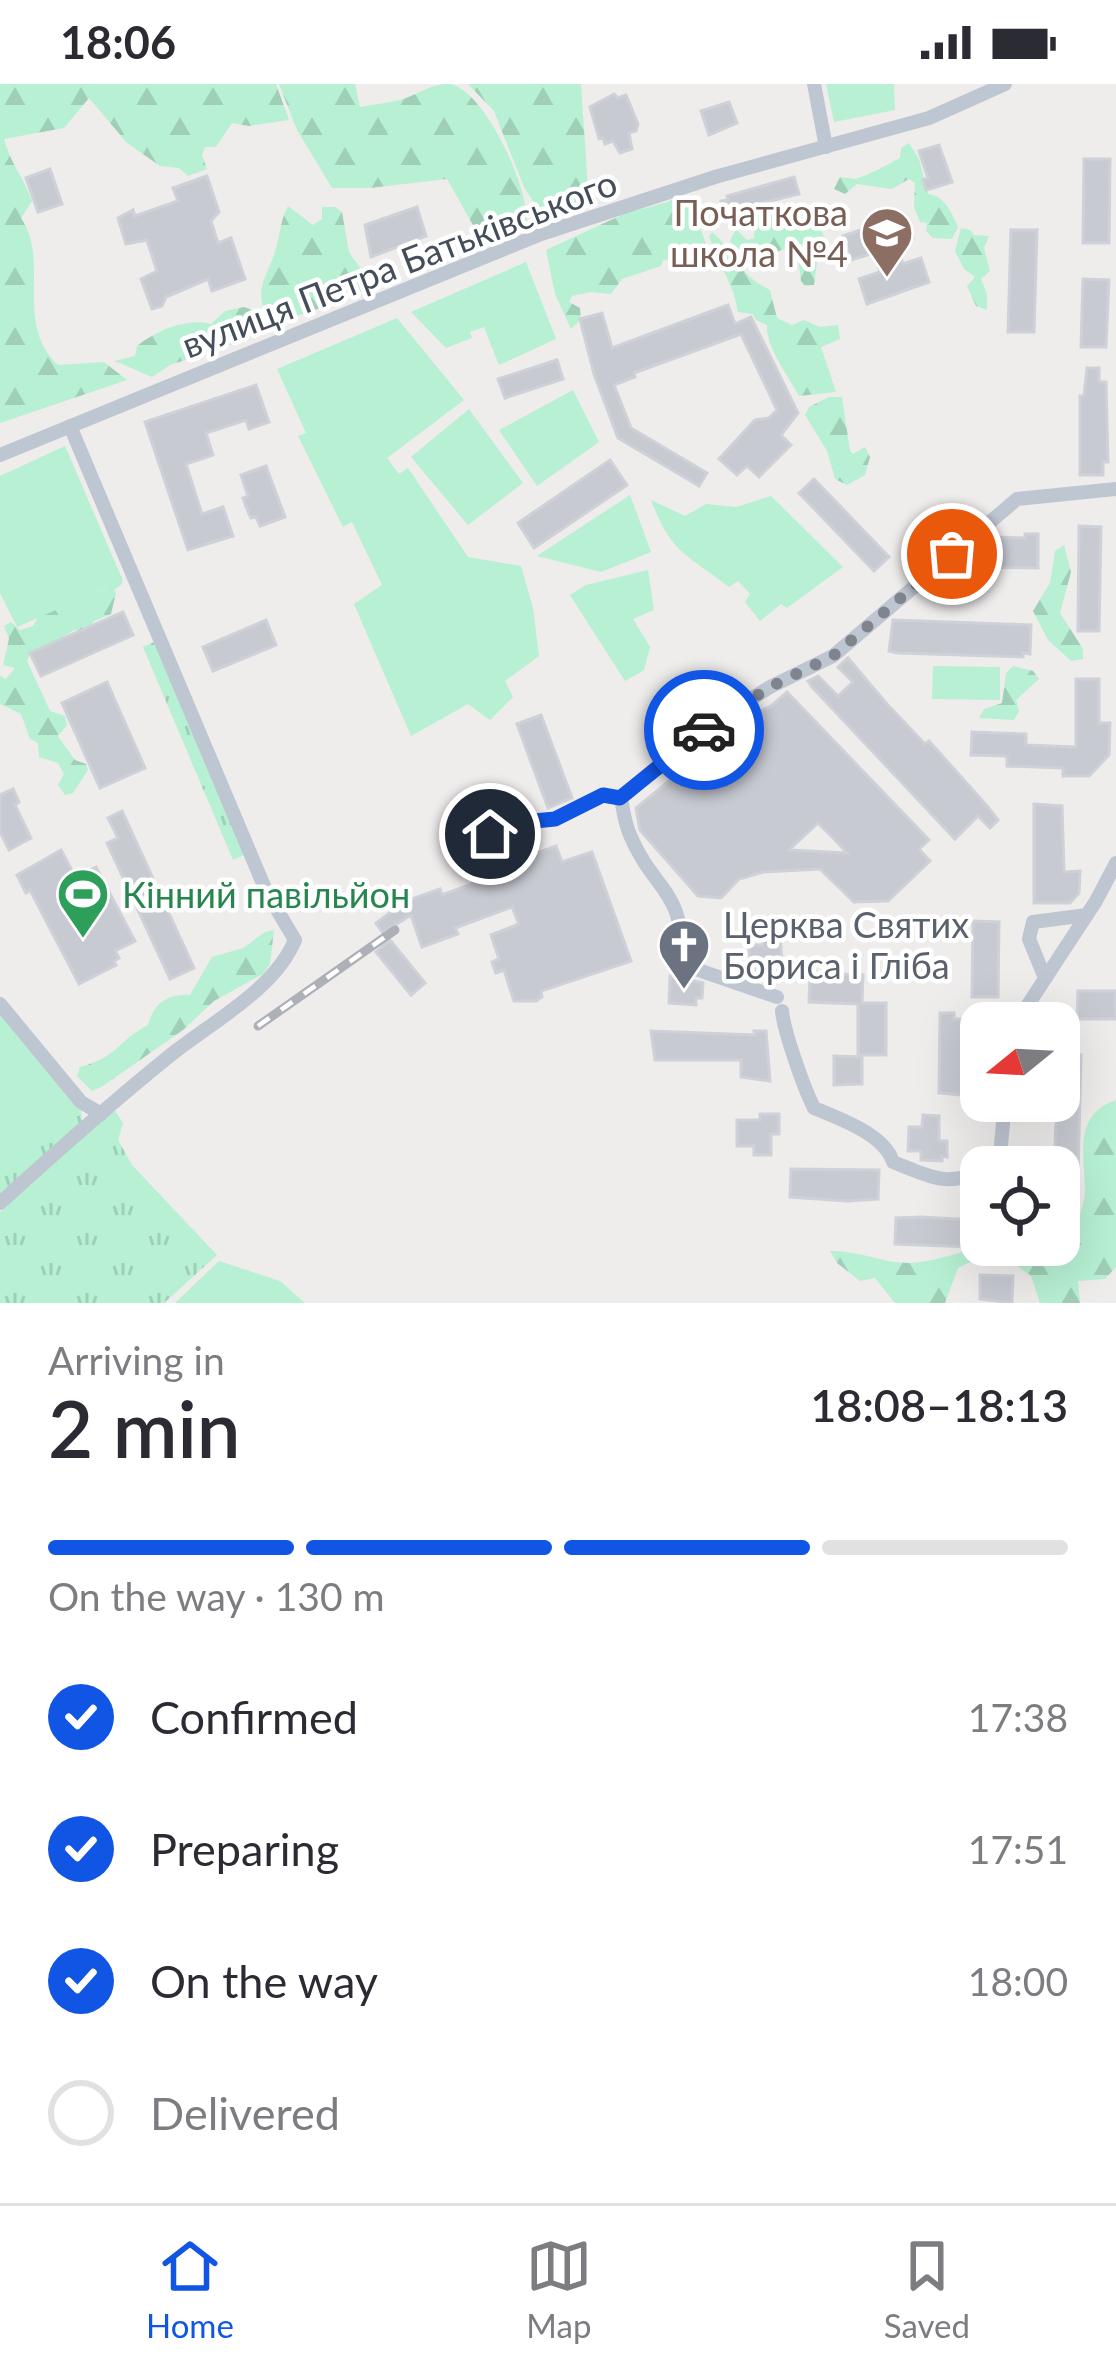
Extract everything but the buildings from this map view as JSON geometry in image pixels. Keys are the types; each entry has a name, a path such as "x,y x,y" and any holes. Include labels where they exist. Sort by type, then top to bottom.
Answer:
{"street":[{"path":"814,84 826,147"},
{"name":"вулиця Петра Батьківського","path":"0,455 541,234 715,177 929,118 1005,84"},
{"path":"0,1203 258,987 288,958 295,940 267,892 70,426"},
{"path":"490,834 524,822 555,819 603,795 620,798 712,723 833,656 1017,499 1116,489"},
{"path":"620,798 630,836 669,893 683,929 681,964 780,1004 784,1028 814,1108 889,1148 893,1162 938,1180 960,1179"},
{"path":"1030,1002 1116,862"},
{"path":"1046,979 1029,939 1033,922 1087,915"},
{"path":"0,1004 81,1102 101,1114"}],"green space":[{"path":"0,84 276,84 289,120 249,126 232,123 216,147 205,147 202,155 207,169 188,176 179,168 160,166 127,143 89,98 64,128 4,139 32,201 21,218 33,253 34,311 45,348 58,365 104,362 127,380 0,423"},
{"path":"279,84 355,84 360,107 401,100 444,84 464,90 491,123 514,168 526,225 494,246 482,241 447,179 332,188 297,130"},
{"path":"468,84 581,84 588,190 584,202 562,215 538,209 524,187 494,111"},
{"path":"826,84 894,84 895,110 834,122"},
{"path":"909,143 919,159 928,194 943,202 956,222 952,239 933,238 926,231 927,223 920,222 914,207 915,183 909,179 892,189 857,184 845,194 834,189 840,177 855,179 900,158 901,148"},
{"path":"678,196 692,204 709,253 686,263 663,260 661,266 622,279 611,294 572,296 569,302 580,308 581,319 571,329 555,294 546,250 626,213"},
{"path":"288,206 313,225 322,219 322,207 342,212 349,252 365,275 365,290 271,326 261,292"},
{"path":"759,209 776,219 784,211 792,225 821,228 828,249 817,262 814,285 805,286 801,281 798,259 808,242 772,253 756,247 742,254 730,241 736,229 747,240 754,238 755,225 737,218"},
{"path":"961,228 989,236 984,248 990,271 981,279 987,310 976,306 967,286 975,277 964,269 955,251"},
{"path":"712,232 751,278 770,290 777,318 792,325 804,320 820,327 838,325 840,339 821,347 836,392 799,396 774,352 767,325 753,314 738,312 709,237"},
{"path":"526,262 556,339 499,365 484,327 470,332 472,338 446,348 411,312"},
{"path":"250,309 258,332 246,340 170,365 152,377 115,361 135,356 137,346 162,331 192,322 211,324 225,311"},
{"path":"397,318 464,400 387,458 399,474 408,468 468,557 521,566 539,656 505,681 513,697 490,720 468,704 411,736 354,604 382,585 352,522 343,527 298,436 306,433 277,369"},
{"path":"573,390 599,442 537,486 499,430"},
{"path":"829,397 842,397 850,451 853,454 865,447 870,457 865,475 847,485 835,479 827,451 805,415 809,407"},
{"path":"469,409 523,483 468,525 411,457"},
{"path":"65,446 123,581 17,627 0,593 0,476"},
{"path":"630,495 651,552 601,572 537,556"},
{"path":"771,496 843,567 787,608 781,604 760,621 745,602 750,594 738,581 729,587 674,543 651,500 685,516 706,504 736,507"},
{"path":"1064,545 1071,572 1060,613 1083,649 1083,659 1071,661 1048,640 1033,611 1050,583 1055,551"},
{"path":"648,570 654,610 633,619 650,647 644,670 625,681 570,595 586,585"},
{"path":"122,576 122,584 114,590 111,614 94,621 86,632 74,630 43,650 32,650 27,661 50,711 65,716 67,725 58,736 88,770 73,793 65,795 58,785 64,774 58,763 39,757 38,743 30,739 21,714 0,704 0,676 6,679 15,668 3,665 9,639 4,626 11,622 20,630 33,626 40,614 106,589 110,578"},
{"path":"154,642 244,855 233,860 143,647"},
{"path":"933,666 1000,667 1000,700 932,699"},
{"path":"1013,666 1033,671 1039,679 1016,700 1019,711 1014,720 979,718 984,709 1002,703 1006,673"},
{"path":"274,930 270,964 263,974 214,1001 183,1030 103,1086 92,1091 77,1076 80,1067 103,1058 148,1025 163,1001 190,995 212,957 243,948"},
{"path":"0,1010 69,1094 19,1129 0,1149"},
{"path":"69,1094 81,1107 82,1124 0,1199 0,1149 19,1129"},
{"path":"1116,1100 1116,1267 1105,1279 1078,1281 1080,1303 1040,1303 1031,1276 1017,1266 1080,1266 1084,1138 1102,1107"},
{"path":"113,1108 123,1123 118,1140 132,1165 217,1255 164,1303 0,1303 0,1212"},
{"path":"830,1251 909,1263 960,1253 962,1266 945,1303 895,1303 875,1278 860,1281"},
{"path":"219,1261 280,1281 305,1303 175,1303"}],"railway":[{"path":"258,1026 395,930"}],"way so far":[{"path":"704,730 770,687 833,656 952,554"}],"place":[{"name":"Початкова школа №4","path":"887,279"},
{"name":"Кінний павільйон","path":"83,940"},
{"name":"Церква Святих Бориса і Гліба","path":"684,991"}],"route":[{"path":"490,834 524,822 555,819 603,795 620,798 704,730"}]}
